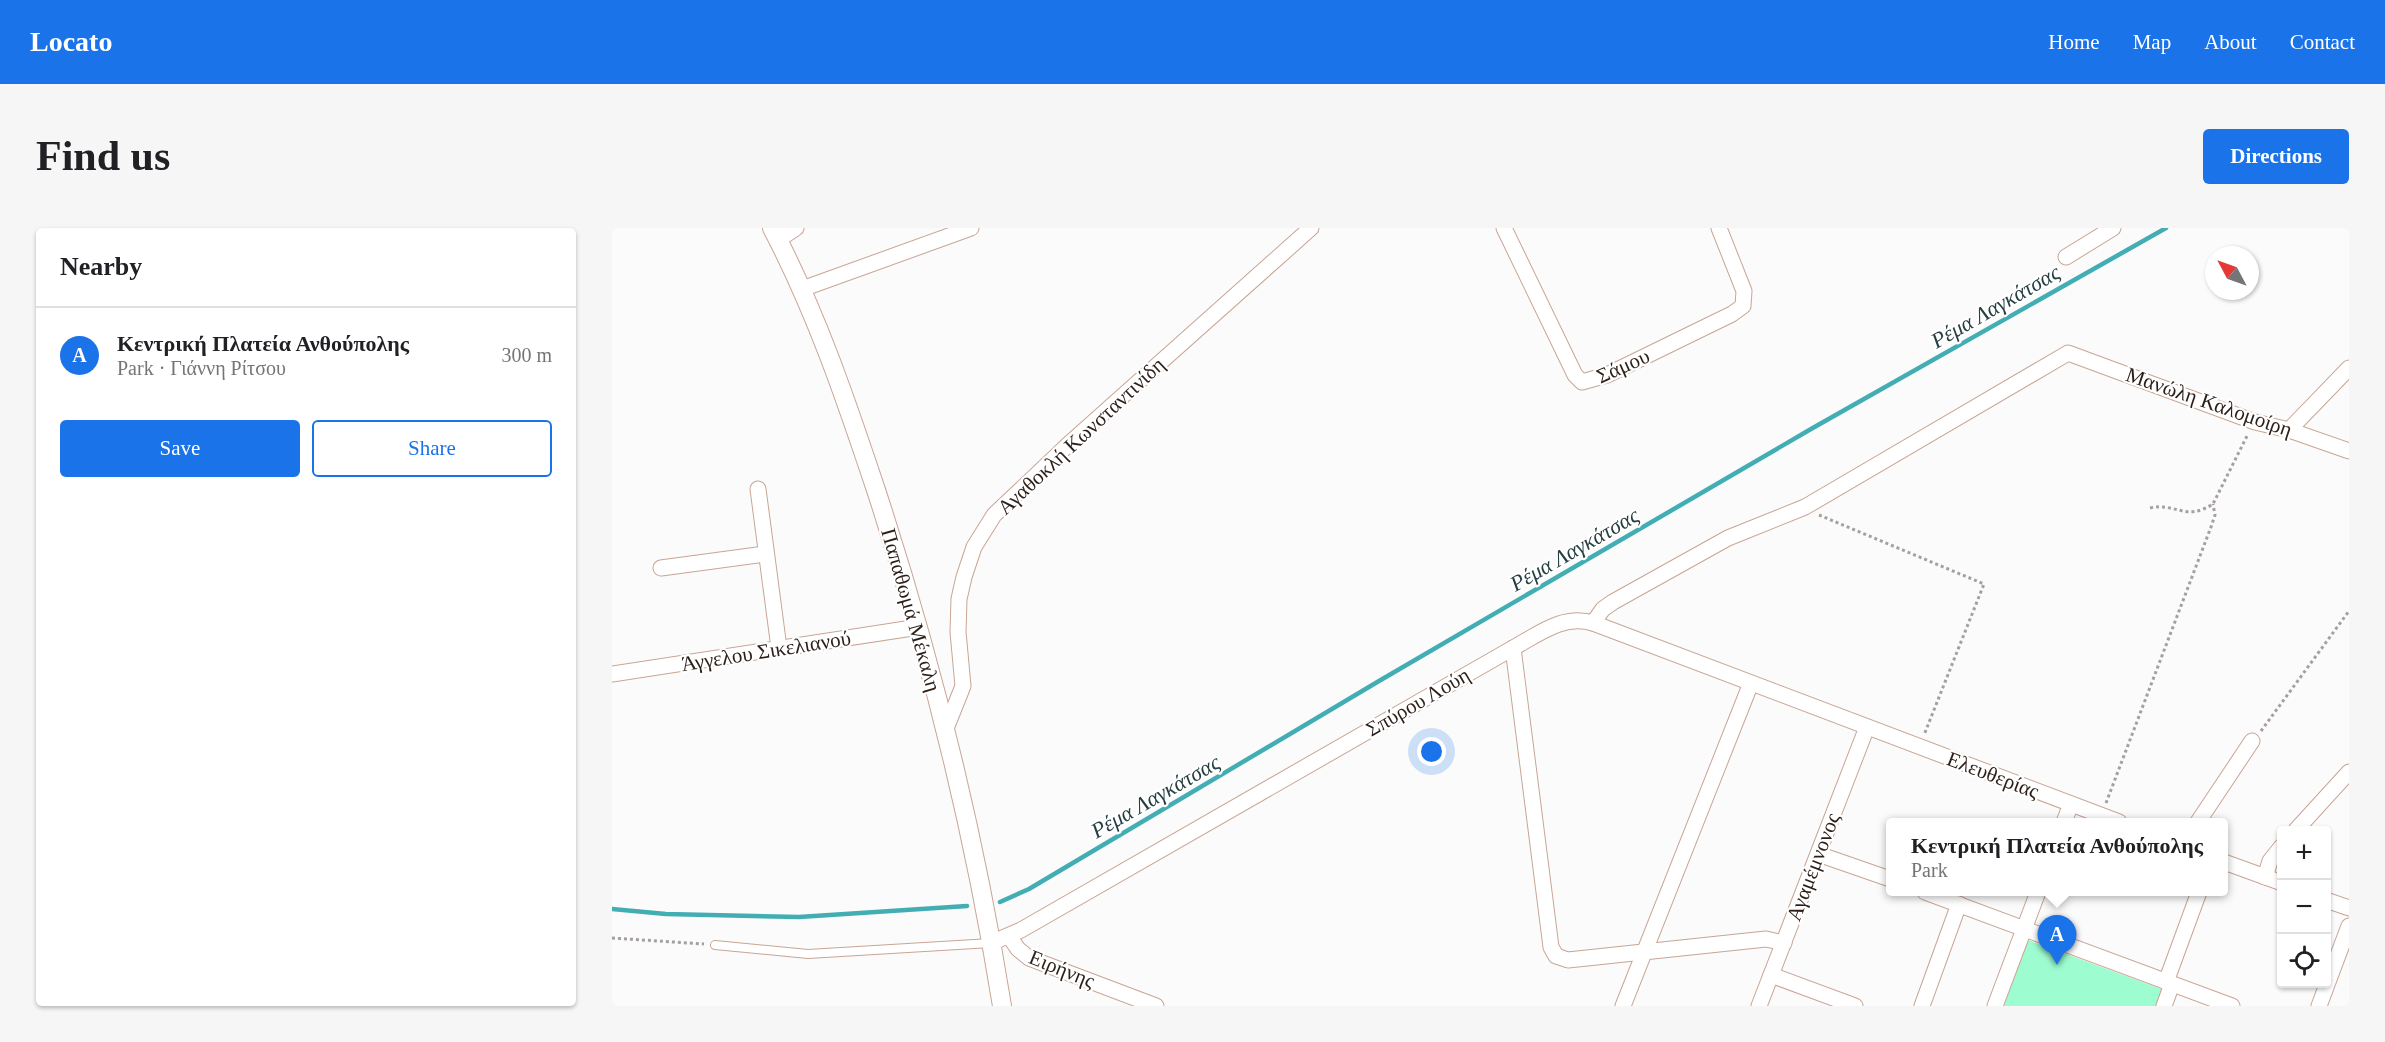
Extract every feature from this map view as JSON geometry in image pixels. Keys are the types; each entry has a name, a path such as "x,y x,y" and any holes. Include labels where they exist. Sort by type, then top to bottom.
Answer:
{"street":[{"path":"775,234 796,228"},
{"path":"802,289 971,228"},
{"name":"Αγαθοκλή Κωνσταντινίδη","path":"945,730 963,686 958,610 963,577 974,547 994,515 1079,434 1311,228"},
{"name":"Σάμου","path":"1504,228 1575,375 1582,382 1607,375 1732,314 1743,306 1744,291 1719,228"},
{"path":"2066,256 2113,228"},
{"name":"Παπαθωμά Μέκαλη","path":"775,234 802,289 846,402 919,627 976,868 1002,1006"},
{"name":"Μανώλη Καλομοίρη","path":"1804,507 2068,353 2255,422 2289,430 2349,451"},
{"path":"2289,430 2349,368"},
{"path":"758,489 779,648"},
{"path":"1593,623 1608,605 1728,538 1804,507"},
{"path":"661,568 765,554"},
{"name":"Σπύρου Λούη","path":"991,943 1009,936 1562,622 1579,620 1593,623 1867,727"},
{"name":"Άγγελου Σικελιανού","path":"612,674 919,627"},
{"path":"1513,648 1553,953 1559,958 1568,960 1766,939 1784,943"},
{"path":"1623,1006 1751,683"},
{"name":"Ελευθερίας","path":"1867,727 2107,818"},
{"name":"Αγαμέμνονoς","path":"1759,1006 1867,727"},
{"path":"2201,818 2252,741"},
{"path":"2300,826 2349,772"},
{"path":"2065,818 2070,804"},
{"path":"2265,877 2270,861 2277,852"},
{"path":"1818,854 1886,878"},
{"path":"2228,864 2277,881"},
{"path":"1938,896 2232,1006"},
{"path":"1995,1006 2036,896"},
{"path":"2164,1006 2169,983 2197,896"},
{"path":"2331,902 2349,908"},
{"path":"1922,1006 1959,904"},
{"path":"2319,1006 2349,926"},
{"name":"Ειρήνης","path":"1009,936 1018,950 1029,958 1156,1006"},
{"path":"1771,975 1855,1006"}],"lane":[{"path":"715,945 808,954 991,943"}],"path":[{"path":"2101,816 2211,527 2215,515 2213,504 2255,422"},
{"path":"2150,508 2163,507 2192,513 2213,504"},
{"path":"1804,507 1820,516 1984,584 1919,747"},
{"path":"2252,741 2276,714 2349,611"},
{"path":"2344,617 2349,621"},
{"path":"612,938 715,945"}],"green space":[{"path":"2028,940 2164,990 2158,1006 2004,1006"}],"waterway":[{"name":"Ρέμα Λαγκάτσας","path":"1000,902 1029,889 1379,681 1811,429 2166,228"},
{"name":"Ρέμα Λαγκάτσας","path":"612,909 666,914 799,917 967,906"}],"place":[{"name":"Κεντρική Πλατεία Ανθούπολης","path":"2057,965"}]}
